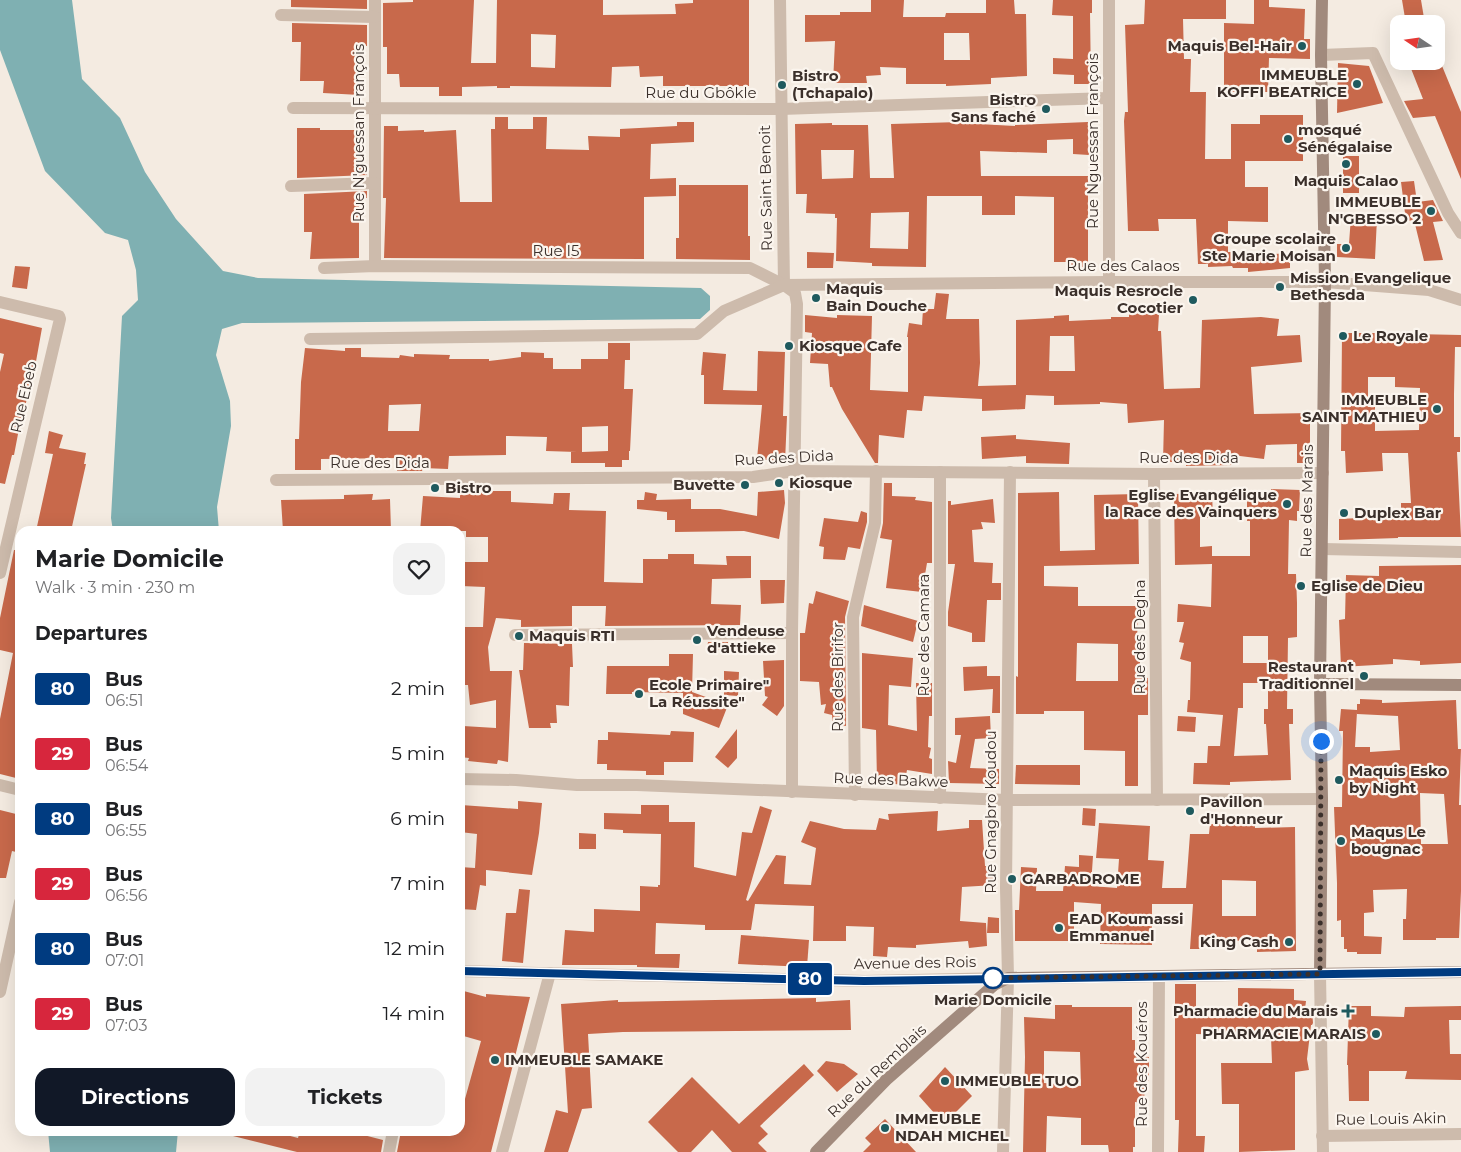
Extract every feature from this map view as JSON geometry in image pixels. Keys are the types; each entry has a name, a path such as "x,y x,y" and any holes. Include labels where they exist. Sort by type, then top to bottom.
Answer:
{"street":[{"name":"Rue N'guessan François","path":"375,0 375,266"},
{"name":"Rue Saint Benoit","path":"780,0 784,285"},
{"name":"Rue Nguessan François","path":"1109,0 1109,282"},
{"name":"Rue des Marais","path":"1322,0 1321,55 1325,282 1320,684 1322,799 1320,974 1322,1152"},
{"path":"281,15 375,16"},
{"path":"1321,55 1373,52 1448,214 1461,233"},
{"name":"Rue du Gbôkle","path":"293,108 781,109 1109,98"},
{"path":"290,186 374,183"},
{"name":"Rue I5","path":"324,268 375,266 750,268 784,285"},
{"name":"Rue des Calaos","path":"784,285 1325,282 1429,290 1461,300"},
{"path":"310,339 697,334 724,311 784,285 795,293 797,304 792,633 792,792"},
{"name":"Rue Ebeb","path":"0,302 59,316 60,319 0,573"},
{"name":"Rue des Dida","path":"276,480 753,477 795,471 1154,474 1323,473"},
{"name":"Rue des Birifor","path":"855,794 854,617 875,523 876,471"},
{"name":"Rue des Camara","path":"940,472 940,798"},
{"name":"Rue Gnagbro Koudou","path":"1003,1152 1008,978 1007,800 1010,472"},
{"name":"Rue des Degha","path":"1154,474 1157,800"},
{"path":"1322,549 1461,552"},
{"path":"516,635 792,633"},
{"path":"1320,684 1461,685"},
{"name":"Rue des Bakwe","path":"465,779 516,780 577,785 637,785 1007,800 1322,799"},
{"path":"0,785 15,789"},
{"path":"0,992 15,924"},
{"name":"Avenue des Rois","path":"465,971 864,981 1461,972"},
{"path":"502,1152 550,973"},
{"name":"Rue des Kouéros","path":"1158,1152 1159,976"},
{"name":"Rue du Remblais","path":"816,1152 886,1080 994,985 1008,978"},
{"name":"Rue Louis Akin","path":"1322,1136 1461,1134"},
{"path":"389,1152 393,1136"}],"water":[{"path":"0,0 72,0 82,79 120,118 145,172 176,219 223,271 258,278 701,288 710,296 710,310 700,319 242,323 222,329 216,355 230,401 231,426 217,507 219,526 112,526 111,518 122,316 138,300 136,270 128,240 105,233 45,171 0,50"},
{"path":"48,1136 178,1136 176,1152 50,1152"}],"building":[{"path":"291,0 367,0 367,9 291,7"},
{"path":"413,0 474,0 471,63 496,63 497,0 603,0 603,15 676,14 675,4 693,3 693,0 749,0 749,86 663,86 663,76 640,77 639,66 612,67 611,87 462,87 462,96 439,96 439,87 400,87 399,74 387,74 387,47 383,47 383,3 413,2","holes":["531,34 556,35 555,68 531,67"]},
{"path":"871,0 904,0 903,17 945,17 946,13 986,13 986,0 1014,0 1015,14 1026,14 1027,76 991,78 991,84 946,86 946,84 906,84 906,68 880,67 881,75 866,76 867,83 833,83 835,41 805,42 805,15 840,15 840,12 871,12","holes":["944,33 969,33 970,60 944,60"]},
{"path":"1053,0 1092,0 1092,13 1090,13 1091,84 1074,84 1074,75 1053,74 1053,58 1073,59 1073,16 1052,15"},
{"path":"1145,0 1226,0 1226,19 1183,19 1184,59 1191,59 1190,92 1206,92 1205,159 1231,159 1231,124 1260,124 1260,115 1303,115 1303,161 1245,161 1245,187 1268,187 1268,222 1228,221 1228,252 1236,252 1236,254 1290,253 1290,268 1248,272 1248,268 1233,268 1232,266 1208,267 1208,264 1198,264 1196,219 1158,219 1159,231 1128,231 1124,121 1125,112 1128,112 1125,25 1144,24"},
{"path":"1254,0 1269,0 1269,7 1305,9 1304,39 1310,39 1310,59 1269,58 1268,92 1224,92 1224,23 1254,24"},
{"path":"1402,0 1421,0 1424,15 1404,15"},
{"path":"292,23 367,25 367,46 359,46 355,83 361,83 360,95 323,93 324,81 300,81 301,42 292,42"},
{"name":"IMMEUBLE KOFFI BEATRICE","path":"1338,63 1369,66 1383,103 1337,113"},
{"path":"1412,70 1444,70 1461,112 1461,179 1435,116 1413,118 1404,101 1423,99"},
{"path":"495,117 508,117 508,129 533,129 533,117 547,117 546,149 589,150 588,136 620,137 620,129 677,126 677,122 694,122 694,142 651,144 650,179 676,178 676,196 644,197 644,259 384,258 386,198 383,198 384,126 398,126 398,131 456,130 460,202 492,202 491,129 495,129"},
{"path":"960,122 1015,126 1088,122 1089,155 1073,154 1073,139 1047,140 1047,153 980,151 981,176 1088,176 1088,267 1071,267 1071,262 1054,262 1054,197 1015,196 1015,215 982,215 982,196 927,196 926,267 872,266 872,263 836,261 837,218 835,218 835,214 806,213 807,194 796,194 795,124 832,123 832,125 868,125 870,178 894,178 891,124","holes":["821,150 854,150 853,178 822,179","909,212 908,249 870,248 871,213"]},
{"path":"297,128 357,130 357,164 367,164 367,175 297,178"},
{"path":"1343,156 1359,156 1359,193 1343,193"},
{"path":"1414,181 1417,202 1433,200 1443,221 1433,222 1443,260 1424,261 1414,220 1406,221 1401,182"},
{"path":"679,185 748,185 750,260 676,259 676,238 679,238"},
{"path":"367,191 367,198 359,198 359,258 310,259 312,232 304,232 304,194"},
{"path":"1351,216 1377,218 1375,259 1337,257 1337,244 1349,244"},
{"path":"807,252 834,253 833,268 807,268"},
{"path":"15,266 30,267 27,289 12,287"},
{"path":"936,293 949,294 946,319 979,319 980,363 978,386 1016,385 1016,320 1054,318 1054,316 1069,315 1069,321 1129,317 1129,313 1159,314 1158,331 1161,331 1164,389 1200,388 1202,320 1261,317 1279,319 1277,336 1300,335 1302,362 1251,367 1254,414 1310,413 1310,463 1297,463 1297,444 1266,445 1264,459 1232,455 1232,465 1186,466 1186,462 1163,462 1164,420 1128,423 1127,404 1100,402 1100,404 1054,405 1054,396 1026,395 1025,409 982,411 982,399 924,396 922,411 907,410 904,438 879,435 878,463 875,463 842,409 832,387 830,387 828,364 810,363 812,333 805,332 805,315 837,318 837,315 872,316 870,390 908,392 907,337 909,323 922,325 923,309 934,309","holes":["1050,336 1074,336 1075,371 1049,371"]},
{"path":"0,318 42,328 35,367 14,455 12,455 5,484 0,483 0,372 4,354 0,353"},
{"path":"1342,333 1376,333 1376,340 1412,341 1413,334 1461,335 1461,347 1455,347 1454,437 1460,437 1460,452 1457,452 1461,537 1398,537 1339,540 1339,519 1401,516 1401,503 1411,503 1408,453 1382,453 1383,471 1346,473 1345,451 1341,451","holes":["1368,377 1395,377 1395,387 1420,388 1419,430 1375,431 1375,407 1368,407"]},
{"path":"608,343 630,343 630,360 625,360 624,389 633,389 630,451 629,460 622,460 622,467 605,467 605,463 571,463 571,452 577,452 546,451 547,437 506,436 506,455 449,456 448,469 423,468 422,471 397,471 398,458 321,459 321,470 295,470 295,439 299,439 301,382 305,348 345,351 345,348 361,348 361,357 399,358 400,355 414,357 414,354 450,355 449,359 489,359 489,361 521,357 521,352 544,353 544,358 553,358 553,369 581,369 581,359 608,359","holes":["421,404 419,431 388,431 389,405","608,426 608,451 582,452 582,427"]},
{"path":"758,351 785,352 783,416 787,416 785,462 757,459 762,405 704,404 704,375 701,375 703,352 726,354 723,390 757,391"},
{"path":"49,431 63,435 59,448 86,453 84,464 86,464 72,526 37,526 53,454 45,453"},
{"path":"1016,435 1016,439 1070,443 1069,464 1026,463 1026,456 982,459 981,437"},
{"path":"884,483 892,483 892,496 916,497 915,500 932,502 932,563 927,563 922,592 886,588 892,540 880,538 883,523"},
{"path":"1271,489 1300,490 1297,521 1289,520 1288,574 1296,574 1297,603 1297,637 1288,638 1287,709 1293,709 1293,724 1289,724 1291,780 1230,782 1230,785 1193,784 1194,763 1207,763 1208,746 1220,746 1223,715 1187,712 1188,700 1190,700 1191,662 1180,659 1184,643 1179,642 1184,622 1177,622 1178,604 1211,607 1212,564 1175,565 1174,494 1212,493 1213,518 1200,518 1200,547 1212,546 1212,556 1250,556 1250,521 1247,521 1247,491 1271,492","holes":["1243,636 1268,636 1268,663 1243,663","1243,683 1268,683 1268,709 1264,709 1268,755 1234,756 1238,708 1243,708"]},
{"path":"784,490 785,503 779,539 744,531 675,532 675,520 667,520 667,512 637,509 637,500 644,500 645,492 657,494 656,500 691,499 691,509 720,509 757,516 758,492"},
{"path":"511,491 511,502 553,504 554,493 570,493 569,510 606,511 604,582 643,583 643,559 668,559 668,554 694,554 694,564 727,565 726,556 751,556 751,578 712,579 711,604 741,605 740,625 605,626 606,606 572,606 572,626 521,627 521,620 496,618 488,647 490,671 512,671 508,762 498,760 497,764 468,761 469,758 465,758 465,726 496,728 496,700 470,705 468,685 465,685 465,627 483,627 485,587 465,586 465,562 488,562 488,537 466,537 465,526 420,526 423,496 460,498 460,492"},
{"path":"1059,492 1060,551 1095,550 1094,495 1138,494 1139,564 1044,566 1044,586 1078,587 1078,606 1138,606 1137,644 1140,644 1140,677 1148,678 1148,715 1138,715 1138,786 1125,786 1125,751 1084,750 1084,711 1044,711 1044,714 1016,714 1016,676 1018,677 1018,493","holes":["1077,643 1118,644 1118,681 1076,681"]},
{"path":"373,494 372,500 390,499 391,526 283,526 281,500 344,499 344,495"},
{"path":"993,499 995,523 981,522 983,529 972,530 974,562 993,563 992,583 1001,583 1001,600 987,600 985,642 972,642 972,633 948,626 948,612 955,564 948,564 948,501 951,501 951,505"},
{"path":"861,511 867,513 867,522 860,549 848,547 845,560 823,559 824,547 819,546 824,518 858,522"},
{"path":"15,550 15,778 0,774 0,719 13,653 0,650 0,618"},
{"path":"1461,565 1461,663 1420,665 1420,661 1393,659 1393,664 1341,667 1339,620 1345,619 1346,575 1379,576 1379,566"},
{"path":"760,580 785,580 784,603 761,604"},
{"path":"816,591 849,601 845,617 846,726 833,724 832,715 824,713 826,704 821,705 819,682 800,681 800,633 805,633 809,603 813,604"},
{"path":"864,605 918,621 913,642 861,626"},
{"path":"708,642 728,642 728,651 707,649"},
{"path":"524,643 572,644 573,667 570,667 569,706 556,705 557,723 550,723 551,728 529,728 519,670 523,670"},
{"path":"862,653 913,658 911,687 889,685 888,725 917,731 916,683 932,683 932,716 929,716 928,747 931,748 929,758 932,759 932,774 907,770 904,785 877,782 876,730 862,728"},
{"path":"669,654 693,654 692,692 728,705 719,728 683,714 683,693 632,692 632,694 606,694 607,666 669,666"},
{"path":"784,660 784,706 777,716 762,705 768,697 765,696 763,661"},
{"path":"987,666 987,676 1000,676 1000,713 992,713 993,689 964,691 963,667"},
{"path":"724,671 739,672 738,696 724,695"},
{"path":"1360,699 1382,700 1382,703 1456,700 1458,749 1461,749 1459,805 1461,805 1461,891 1459,938 1403,940 1403,919 1406,919 1407,889 1373,890 1374,912 1364,913 1364,936 1382,937 1381,954 1357,954 1357,952 1347,952 1347,949 1344,949 1344,937 1341,937 1341,920 1337,921 1334,807 1342,807 1343,731 1339,731 1341,709 1357,710 1357,704 1360,704","holes":["1357,712 1357,714 1398,716 1400,750 1370,752 1370,747 1355,747","1420,793 1444,794 1448,844 1421,844"]},
{"path":"990,716 991,738 975,739 970,768 999,769 999,784 949,783 948,761 956,763 961,735 955,735 955,718"},
{"path":"1178,716 1196,717 1195,732 1177,731"},
{"path":"737,729 737,758 728,768 715,757"},
{"path":"671,731 694,732 693,762 664,762 664,775 646,775 646,771 607,770 607,764 597,764 598,740 608,740 608,732 670,735"},
{"path":"1016,765 1080,765 1080,785 1015,784"},
{"path":"518,801 542,803 532,875 486,870 486,886 480,885 476,910 465,909 465,867 475,868 477,834 465,833 465,805 518,809"},
{"path":"641,805 669,805 669,822 695,822 694,867 736,876 742,832 752,833 760,806 772,810 746,900 748,901 776,855 786,856 784,884 811,885 816,848 801,842 810,821 844,829 876,830 879,818 889,820 888,814 938,811 937,831 969,828 969,820 982,820 985,866 994,866 995,885 962,887 960,921 986,923 987,946 969,948 968,941 916,945 916,948 888,947 887,957 873,956 874,927 846,926 846,941 813,941 814,906 755,904 751,930 705,930 705,925 656,923 655,954 680,954 679,968 637,967 637,965 562,965 565,930 594,932 594,909 640,911 640,886 658,887 660,885 661,834 623,833 623,830 604,829 604,813 641,814"},
{"path":"1083,808 1096,809 1095,826 1082,825"},
{"path":"0,810 15,814 15,852 12,851 6,878 0,878"},
{"path":"1099,823 1150,826 1148,860 1164,861 1162,888 1186,888 1190,834 1209,834 1210,824 1255,824 1255,828 1295,827 1296,951 1257,952 1257,941 1205,940 1205,949 1190,949 1193,904 1152,904 1152,945 1100,944 1101,904 1074,902 1074,941 1015,941 1015,910 1019,910 1021,867 1037,868 1036,891 1063,891 1065,866 1079,867 1079,855 1093,856 1091,886 1117,888 1119,859 1096,858","holes":["1222,880 1256,881 1256,916 1222,916"]},
{"path":"579,833 596,834 596,849 579,849"},
{"path":"519,889 530,890 523,963 502,961 506,913 516,913"},
{"path":"988,917 999,918 999,933 987,933"},
{"path":"741,935 809,940 807,967 738,964"},
{"path":"1175,984 1196,984 1196,1008 1238,1008 1238,988 1294,989 1294,1000 1306,1001 1305,1009 1312,1011 1313,1023 1311,1025 1307,1059 1309,1070 1295,1072 1295,1150 1239,1152 1239,1104 1222,1104 1221,1063 1272,1063 1271,1036 1196,1034 1196,1136 1205,1136 1204,1152 1178,1152 1179,1120 1175,1120"},
{"path":"465,991 486,997 486,994 530,997 491,1152 397,1152 400,1136 465,1136 465,1099 481,1041 465,1036"},
{"path":"816,998 816,1002 850,1000 851,1030 588,1034 592,1108 582,1109 568,1152 544,1152 556,1110 568,1113 561,1004 618,1000 618,1002"},
{"path":"1055,1005 1072,1005 1072,1007 1132,1007 1132,1040 1135,1040 1135,1056 1149,1057 1149,1081 1145,1081 1144,1103 1135,1102 1135,1147 1133,1147 1133,1152 1109,1152 1108,1145 1081,1145 1081,1118 1047,1116 1046,1152 1023,1152 1024,1017 1055,1019","holes":["1044,1051 1080,1052 1081,1086 1044,1083"]},
{"path":"1349,1006 1371,1006 1371,1016 1404,1017 1405,1007 1461,1006 1461,1020 1449,1020 1450,1054 1461,1054 1461,1080 1405,1079 1407,1071 1369,1071 1369,1101 1349,1101 1347,1065"},
{"path":"826,1061 844,1064 858,1074 837,1092 817,1071"},
{"path":"804,1064 814,1075 760,1126 768,1134 758,1143 767,1152 732,1152 712,1130 691,1152 678,1152 648,1122 692,1077 739,1124"},
{"name":"IMMEUBLE TUO","path":"945,1067 972,1096 944,1124 919,1096"},
{"name":"IMMEUBLE NDAH MICHEL","path":"885,1119 916,1152 863,1152 871,1144 865,1138"},
{"path":"233,1136 290,1136 298,1138 299,1136 367,1136 383,1140 381,1152 297,1152"}],"bus line":[{"name":"80","path":"465,971 864,981 1461,972"}],"place":[{"name":"Maquis Bel-Hair","path":"1302,46"},
{"name":"IMMEUBLE KOFFI BEATRICE","path":"1357,84"},
{"name":"Bistro (Tchapalo)","path":"782,85"},
{"name":"Bistro Sans faché","path":"1046,109"},
{"name":"mosqué Sénégalaise","path":"1288,139"},
{"name":"Maquis Calao","path":"1346,164"},
{"name":"IMMEUBLE N'GBESSO 2","path":"1431,211"},
{"name":"Groupe scolaire Ste Marie Moisan","path":"1346,248"},
{"name":"Mission Evangelique Bethesda","path":"1280,287"},
{"name":"Maquis Bain Douche","path":"816,298"},
{"name":"Maquis Resrocle Cocotier","path":"1193,300"},
{"name":"Le Royale","path":"1343,336"},
{"name":"Kiosque Cafe","path":"789,346"},
{"name":"IMMEUBLE SAINT MATHIEU","path":"1437,409"},
{"name":"Kiosque","path":"779,483"},
{"name":"Buvette","path":"745,485"},
{"name":"Bistro","path":"435,488"},
{"name":"Eglise Evangélique la Race des Vainquers","path":"1287,504"},
{"name":"Duplex Bar","path":"1344,513"},
{"name":"Eglise de Dieu","path":"1301,586"},
{"name":"Maquis RTI","path":"519,636"},
{"name":"Vendeuse d'attieke","path":"697,640"},
{"name":"Restaurant Traditionnel","path":"1364,676"},
{"name":"Ecole Primaire\" La Réussite\"","path":"639,694"},
{"name":"Maquis Esko by Night","path":"1339,780"},
{"name":"Pavillon d'Honneur","path":"1190,811"},
{"name":"Maqus Le bougnac","path":"1341,841"},
{"name":"GARBADROME","path":"1012,879"},
{"name":"EAD Koumassi Emmanuel","path":"1059,928"},
{"name":"King Cash","path":"1289,942"},
{"name":"Marie Domicile","path":"993,978"},
{"name":"Pharmacie du Marais","path":"1348,1011"},
{"name":"PHARMACIE MARAIS","path":"1376,1034"},
{"name":"IMMEUBLE SAMAKE","path":"495,1060"},
{"name":"IMMEUBLE TUO","path":"945,1081"},
{"name":"IMMEUBLE NDAH MICHEL","path":"885,1128"}],"route":[{"path":"993,978 1320,974 1321,741"}]}
